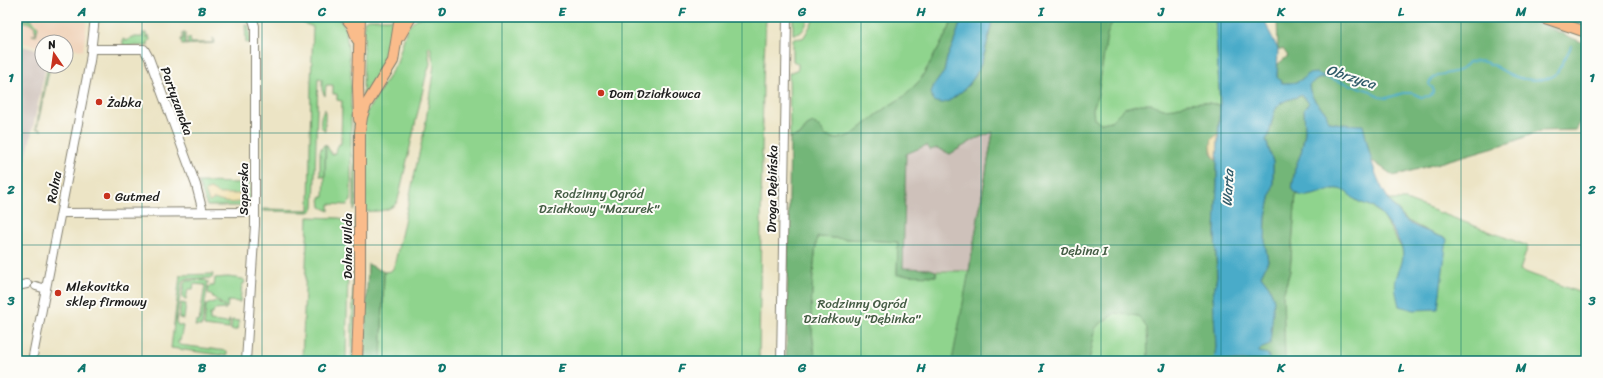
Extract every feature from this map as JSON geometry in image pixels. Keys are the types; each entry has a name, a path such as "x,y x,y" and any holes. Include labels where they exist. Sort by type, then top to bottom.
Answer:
{"main road":[{"path":"345,17 354,29 359,47"},
{"name":"Dolna Wilda","path":"357,361 360,286 360,132 358,108 360,17"},
{"name":"Dolna Wilda","path":"360,132 364,110 371,94 392,65 397,43 400,17"},
{"path":"397,43 411,17"},
{"path":"1542,17 1586,32"}],"street":[{"name":"Rolna","path":"32,361 92,49 95,17"},
{"name":"Saperska","path":"246,361 252,283 255,212 255,26 252,17"},
{"name":"Droga Dębińska","path":"781,361 787,17"},
{"name":"Partyzancka","path":"92,49 144,49 149,58 193,178 202,203 203,212"},
{"path":"61,213 255,212"},
{"path":"17,286 27,284"},
{"path":"36,286 46,289"}],"shaded area":[{"path":"17,17 86,17 87,21 83,51 74,48 74,34 34,34 34,46 17,41"},
{"path":"17,45 34,49 34,74 44,74 17,202"},
{"path":"993,131 969,271 903,269 906,154 927,145 930,150 975,139"}],"green space":[{"path":"29,17 38,26 36,34 34,25 17,18 30,20"},
{"path":"289,17 335,17 343,23 346,32 351,72 351,201 347,205 329,204 329,211 321,207 320,197 324,197 326,144 332,155 339,144 341,144 342,101 337,100 337,94 333,94 333,85 326,85 325,96 322,90 322,79 318,78 314,208 309,212 263,211 263,209 309,210 313,27"},
{"name":"Rodzinny Ogród Działkowy \"Mazurek\"","path":"423,17 766,17 763,83 759,361 381,361 384,272 391,271 394,267 425,127 434,65 430,46 428,47 430,64 398,200 396,204 388,209 363,211 363,132 366,113 397,63 407,28 416,19"},
{"path":"793,17 809,17 804,29 797,34 793,34"},
{"path":"820,17 953,17 949,29 921,79 906,95 884,109 852,135 837,139 825,136 820,127 807,126 799,136 790,137 789,73 798,69 798,64 793,61 793,39 804,37 814,19"},
{"name":"Dębina I","path":"953,17 962,17 947,58 944,72 934,85 931,92 934,101 945,102 950,100 973,80 986,50 993,17 1117,17 1113,20 1107,35 1098,94 1093,109 1094,119 1101,123 1111,121 1124,108 1140,104 1152,104 1163,109 1176,108 1187,103 1203,102 1220,105 1218,134 1212,139 1211,154 1217,161 1215,233 1217,276 1213,296 1216,347 1214,361 1148,361 1147,328 1138,316 1115,313 1096,327 1089,361 952,361 993,132 975,139 950,154 937,148 930,150 927,145 906,154 903,268 930,269 936,271 936,276 897,275 898,242 817,237 812,283 811,315 816,361 786,361 790,137 799,136 807,126 813,123 820,127 825,136 837,139 852,135 884,109 906,95 921,79 949,29"},
{"name":"Dębina I","path":"972,17 1215,17 1220,105 1203,102 1203,361 816,361 811,315 812,283 817,237 898,242 897,274 936,276 936,271 969,271 993,132 975,139 950,154 907,106 959,20"},
{"path":"1277,17 1513,17 1549,28 1586,44 1586,58 1579,125 1576,130 1540,131 1512,142 1394,176 1371,160 1363,126 1339,124 1329,121 1326,112 1314,100 1309,89 1309,85 1318,79 1327,77 1304,78 1295,83 1282,83 1277,77 1278,64 1288,56 1283,49 1278,49"},
{"path":"1522,17 1531,17 1566,30 1565,32"},
{"path":"1555,17 1586,17 1586,26"},
{"path":"369,19 396,20 392,51 385,70 363,99 364,21"},
{"path":"245,24 249,26 250,43 246,43"},
{"path":"348,24 354,39 354,67"},
{"path":"143,33 146,33 147,38 149,35 150,40 148,42 148,46 123,46 123,39 127,41 131,37 143,37"},
{"path":"183,33 185,33 185,44 188,44 187,38 190,38 191,43 213,43 213,38 214,43 182,45 181,39 183,39"},
{"path":"46,74 48,74 37,128 42,130 36,129"},
{"path":"1302,95 1309,103 1304,109 1305,132 1301,153 1295,168 1292,190 1296,194 1290,271 1283,295 1285,361 1270,361 1267,354 1258,352 1271,334 1270,288 1261,276 1268,261 1265,243 1266,217 1273,185 1273,162 1266,140 1277,106 1283,102"},
{"path":"354,100 357,114 356,207 354,210"},
{"path":"325,109 325,131 321,127 321,122"},
{"path":"325,144 325,176 320,176 320,151"},
{"path":"250,179 249,206 207,206 198,182 244,183 244,181"},
{"path":"1337,188 1346,191 1357,201 1371,206 1383,216 1403,251 1403,261 1396,280 1447,239 1429,232 1406,220 1389,200 1406,200 1528,246 1520,270 1586,295 1586,361 1285,361 1283,295 1290,271 1296,194 1308,196"},
{"path":"308,217 340,218 349,225 346,361 302,361"},
{"path":"355,217 357,221 354,361 351,361"},
{"path":"368,264 384,272 381,361 364,361"},
{"path":"213,274 212,278 186,279 182,282 176,322 178,325 183,326 180,341 178,341 178,343 180,345 227,351 227,356 171,348 180,275"},
{"path":"228,277 243,279 245,281 244,284 242,284 240,302 228,301 227,308 208,293 209,286 214,286 215,278"},
{"path":"205,280 208,282 202,325 195,326 196,322 199,322 205,285 194,284 193,289 188,289 186,299 182,298 184,283 186,281"},
{"path":"216,301 226,309 214,310 213,314 210,314 210,321 228,323 230,320 229,329 204,326 206,305"},
{"path":"181,303 186,304 184,319 179,318"},
{"path":"232,320 239,321 237,330 231,330"}],"sand":[{"path":"1218,134 1217,161 1212,153 1211,145 1212,139"},
{"path":"210,189 219,194 241,194 244,196 244,200 230,202 215,199 209,202 205,191"}],"water":[{"path":"962,17 993,17 982,61 972,80 956,96 948,102 943,103 933,101 931,92 934,85 944,72 947,58"},
{"name":"Warta","path":"1215,17 1264,17 1278,49 1277,77 1282,83 1293,83 1299,81 1307,74 1316,73 1327,77 1318,79 1309,85 1309,89 1317,103 1326,112 1328,120 1339,124 1363,125 1374,169 1382,188 1395,208 1409,223 1447,239 1438,309 1414,310 1399,306 1395,282 1402,261 1402,249 1390,226 1382,215 1373,207 1358,201 1346,192 1338,189 1327,190 1309,196 1303,196 1292,190 1295,168 1301,153 1305,132 1304,109 1309,103 1302,95 1283,102 1277,106 1266,140 1273,162 1273,185 1266,217 1265,243 1268,261 1261,276 1270,288 1274,300 1270,345 1260,349 1259,352 1268,354 1270,361 1214,361 1216,347 1213,296 1217,276 1215,233 1220,105"}],"waterway":[{"name":"Obrzyca","path":"1325,77 1371,91 1379,97 1387,98 1403,93 1412,93 1421,97 1430,96 1433,92 1433,88 1429,83 1432,79 1440,75 1458,71 1465,67 1469,62 1475,61 1486,62 1519,78 1532,80 1550,78 1555,75 1571,46"}],"place":[{"name":"Dom Działkowca","path":"601,93"},
{"name":"Żabka","path":"99,102"},
{"name":"Gutmed","path":"107,196"},
{"name":"Mlekovitka sklep firmowy","path":"58,293"}],"park label":[{"name":"Rodzinny Ogród Działkowy \"Dębinka\"","path":"862,310"}]}
